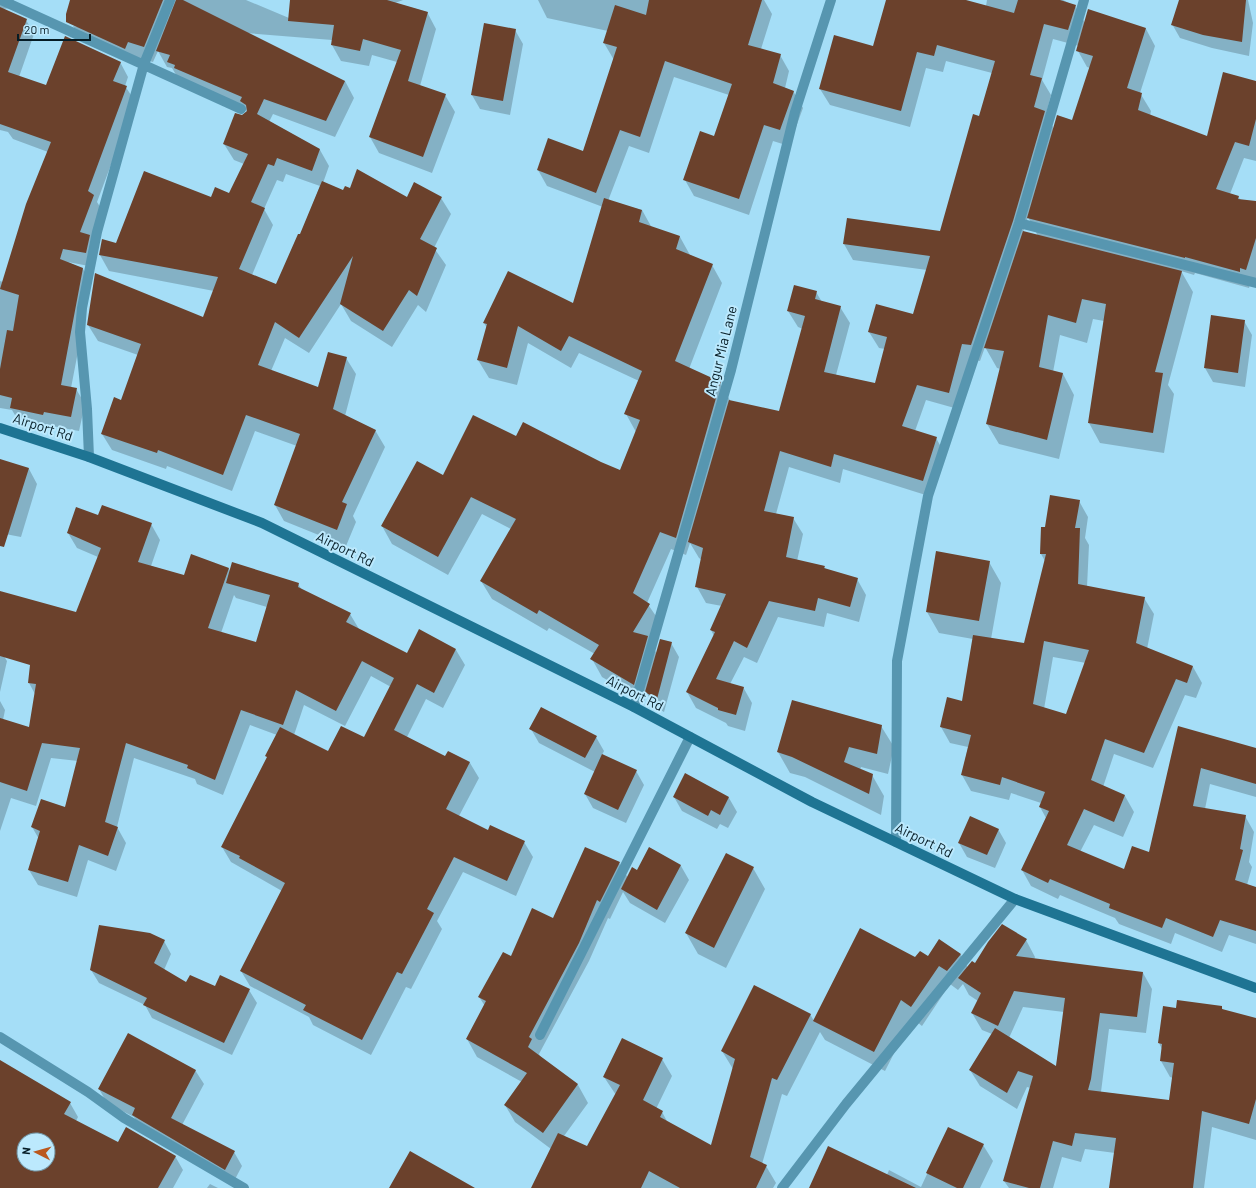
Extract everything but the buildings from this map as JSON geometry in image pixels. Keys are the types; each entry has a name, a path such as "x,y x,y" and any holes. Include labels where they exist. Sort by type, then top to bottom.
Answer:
{"main road":[{"name":"Airport Rd","path":"0,428 89,456 262,523 634,707 812,802 1015,899 1256,988"}],"street":[{"path":"1,0 241,109"},
{"path":"89,456 87,409 80,332 82,308 97,232 144,64 170,0"},
{"name":"Angur Mia Lane","path":"634,707 732,370 795,112 831,0"},
{"path":"896,842 897,661 926,503 1019,223 1084,0"},
{"path":"1019,223 1256,283"},
{"path":"540,1035 690,737"},
{"path":"782,1188 851,1098 1015,899"},
{"path":"0,1037 88,1092 124,1118 244,1188"}]}
